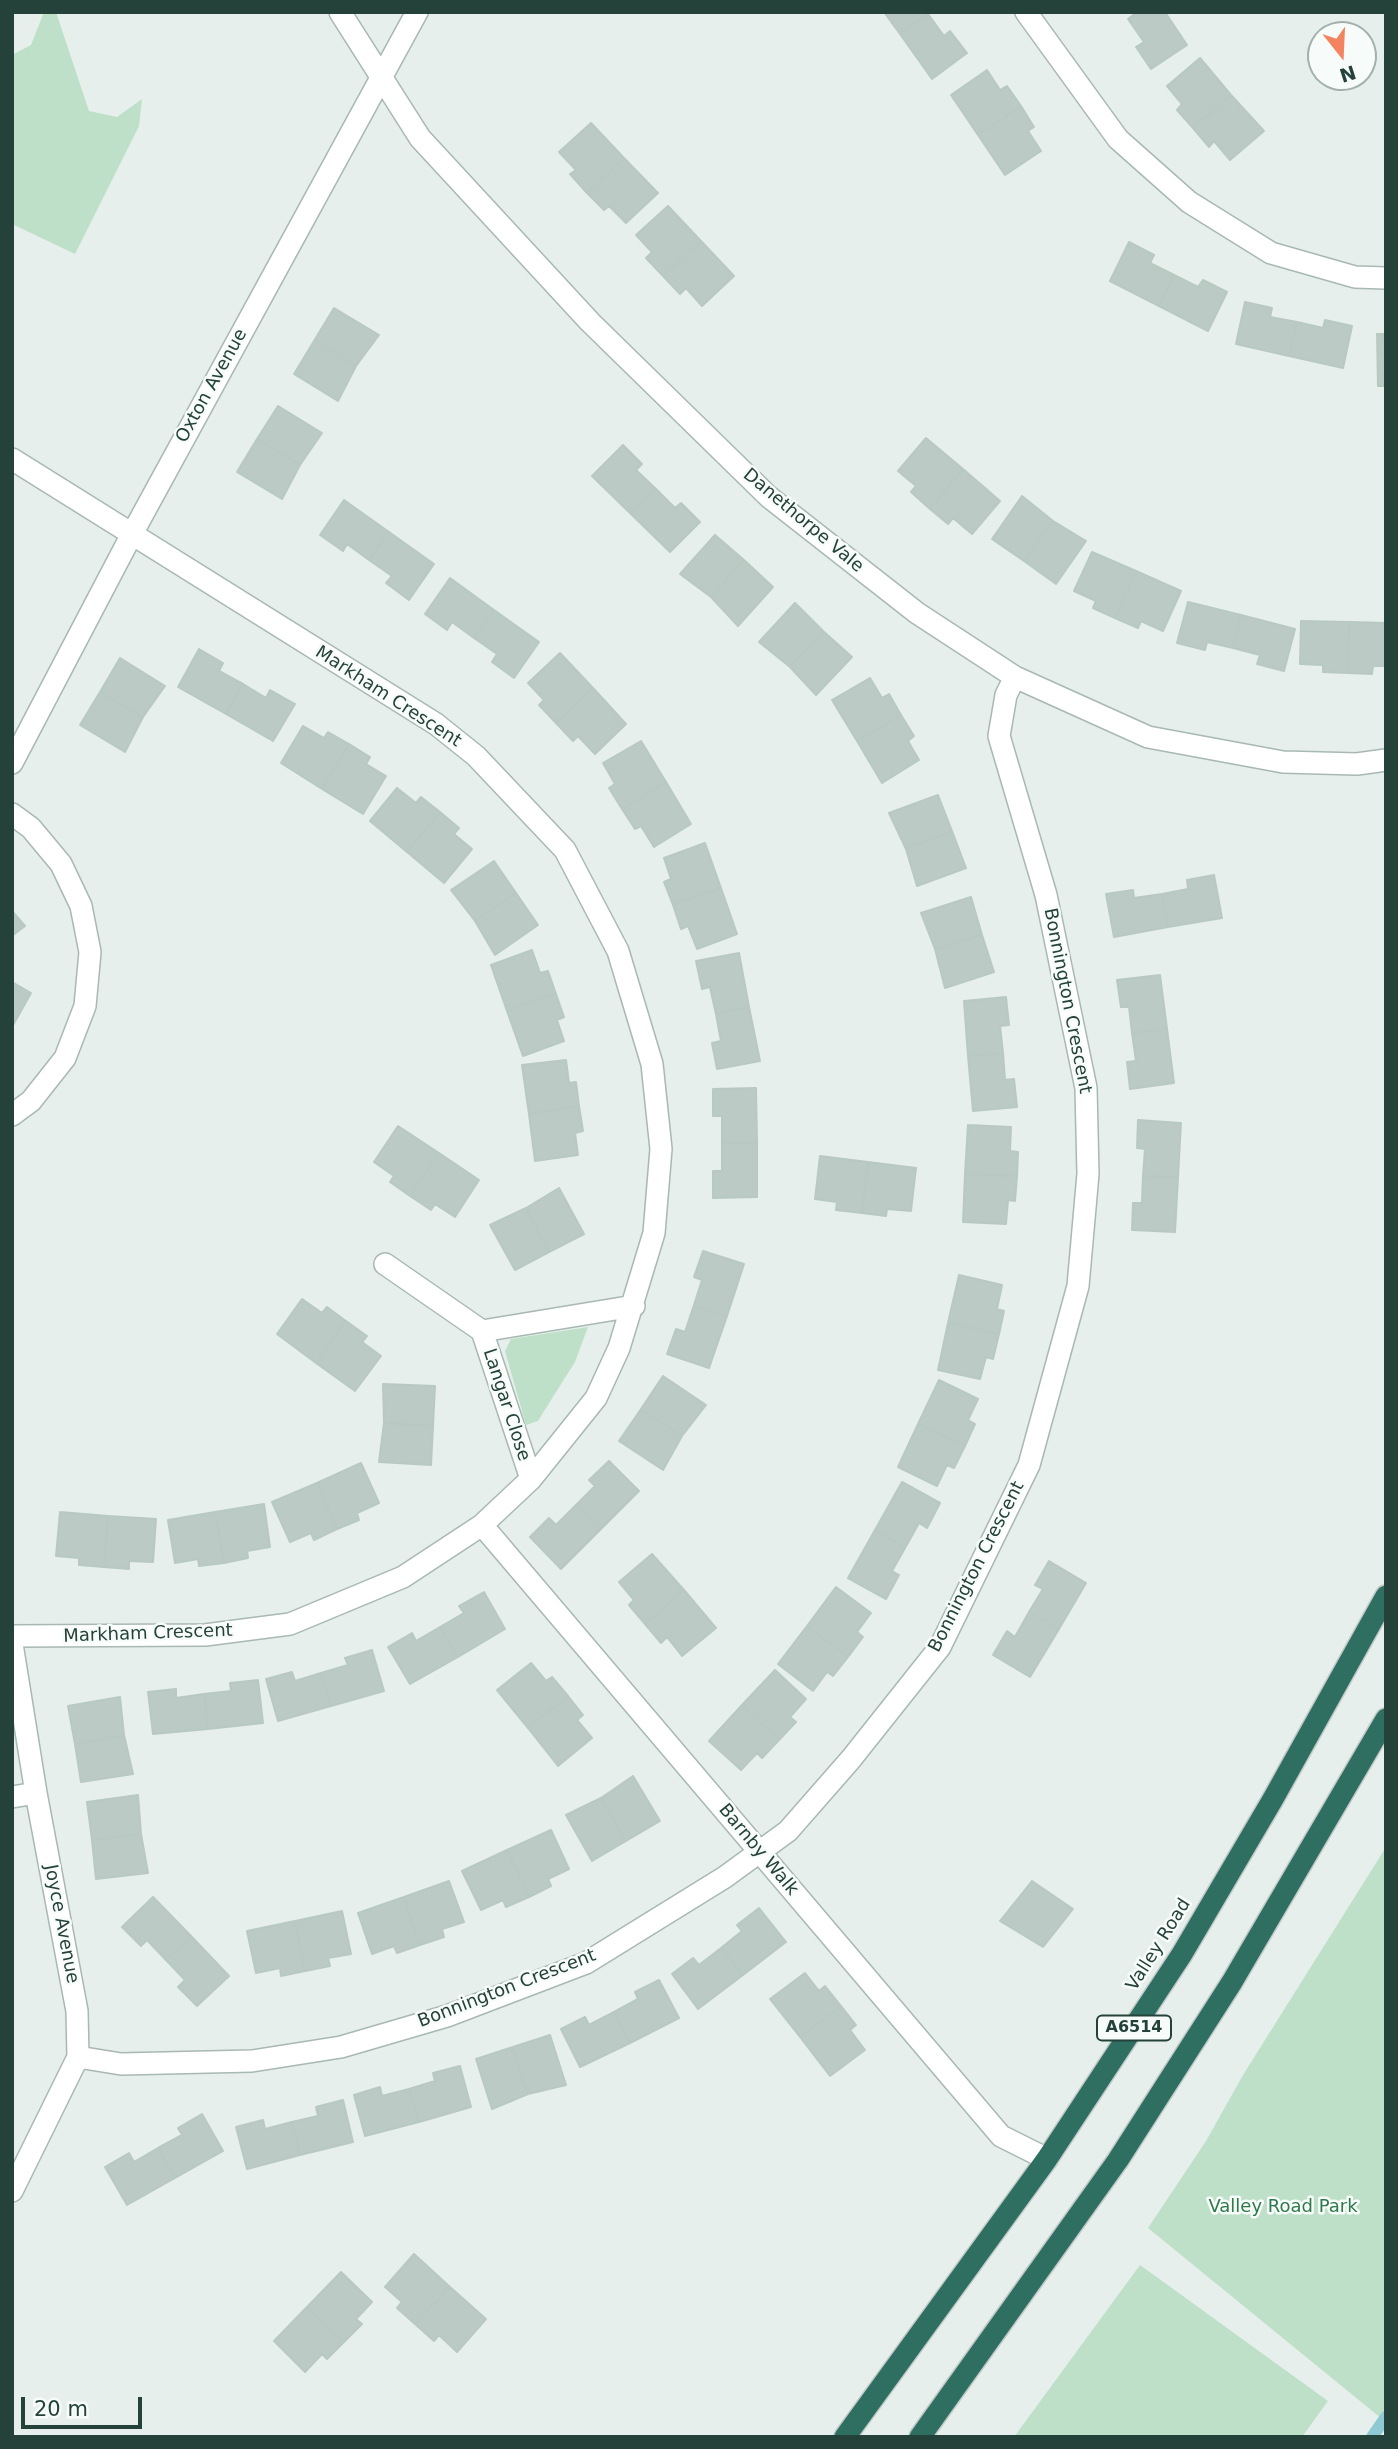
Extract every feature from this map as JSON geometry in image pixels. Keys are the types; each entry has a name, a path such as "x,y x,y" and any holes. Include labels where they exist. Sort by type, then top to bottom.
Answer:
{"highway":[{"name":"Valley Road","path":"845,2437 1046,2159 1182,1954 1287,1775 1386,1596"},
{"name":"A6514","path":"920,2437 1125,2148 1232,1982 1386,1719"}],"street":[{"name":"Danethorpe Vale","path":"340,12 380,79 420,138 581,312 769,497 917,613 1015,677 1147,737 1283,762 1357,764 1386,760"},
{"name":"Oxton Avenue","path":"12,763 132,534 416,12"},
{"path":"1026,12 1118,139 1189,202 1271,253 1355,277 1386,278"},
{"name":"Markham Crescent","path":"12,459 436,724 476,756 565,850 618,951 652,1064 661,1149 654,1233 634,1306 596,1398 531,1479 482,1525 403,1577 290,1624 205,1635 12,1636"},
{"name":"Bonnington Crescent","path":"78,2057 121,2064 252,2061 341,2047 447,2016 586,1963 725,1877 788,1831 851,1759 940,1647 1029,1465 1078,1286 1088,1174 1086,1088 1046,895 999,736 1006,695 1015,677"},
{"path":"12,814 31,828 61,864 81,906 90,952 85,1006 65,1058 31,1101 12,1115"},
{"name":"Langar Close","path":"385,1264 482,1331 531,1479"},
{"name":"Langar Close","path":"482,1331 634,1306"},
{"name":"Barnby Walk","path":"482,1525 1001,2136 1046,2159"},
{"name":"Joyce Avenue","path":"12,1644 36,1793 77,2011 78,2057 12,2191"},
{"path":"12,1797 36,1793"}],"green space":[{"path":"44,12 56,12 89,111 117,117 142,99 139,126 75,254 12,224 12,55 31,45"},
{"path":"588,1327 575,1362 538,1421 526,1425 505,1351 511,1339"},
{"name":"Valley Road Park","path":"1386,1847 1386,2414 1382,2419 1148,2228 1206,2141 1243,2075"},
{"path":"1140,2265 1328,2401 1302,2437 1014,2437"}],"building":[{"path":"884,12 926,12 928,14 900,34"},
{"path":"1137,12 1165,12 1187,45 1151,69 1136,47 1144,42 1128,19"},
{"path":"928,14 944,36 950,31 967,53 932,79 900,34"},
{"path":"1200,58 1231,95 1193,128 1177,110 1182,104 1167,86"},
{"path":"987,70 1000,90 1007,86 1021,106 978,135 951,95"},
{"path":"1231,95 1264,131 1230,160 1214,141 1209,147 1193,128"},
{"path":"1021,106 1034,127 1028,131 1041,151 1005,175 978,135"},
{"path":"591,123 624,158 587,193 570,174 576,170 559,152"},
{"path":"624,158 658,193 626,223 609,206 604,210 587,193"},
{"path":"668,206 701,241 663,276 646,258 652,252 636,235"},
{"path":"701,241 734,276 702,306 686,288 680,294 663,276"},
{"path":"1129,242 1154,255 1150,263 1174,275 1159,306 1110,281"},
{"path":"1174,275 1198,287 1203,280 1227,292 1208,331 1159,306"},
{"path":"1245,302 1272,308 1270,317 1297,322 1289,356 1236,344"},
{"path":"334,308 379,335 356,366 314,341"},
{"path":"1325,320 1352,326 1343,368 1289,356 1297,322 1323,328"},
{"path":"1377,334 1386,334 1386,386 1378,386"},
{"path":"314,341 356,366 338,401 294,374"},
{"path":"278,406 322,433 300,465 257,439"},
{"path":"926,438 963,469 930,509 911,492 916,486 898,471"},
{"path":"257,439 300,465 282,499 237,472"},
{"path":"623,445 642,464 636,470 656,489 631,514 592,476"},
{"path":"963,469 1000,501 972,534 953,518 948,524 930,509"},
{"path":"656,489 675,508 681,503 700,522 670,552 631,514"},
{"path":"1022,496 1053,521 1024,561 992,539"},
{"path":"344,500 389,532 369,560 347,544 343,551 320,535"},
{"path":"1053,521 1086,541 1056,584 1024,561"},
{"path":"389,532 434,564 409,600 386,583 392,576 369,560"},
{"path":"715,535 744,560 711,597 680,574"},
{"path":"1092,552 1136,571 1115,618 1093,608 1096,601 1074,591"},
{"path":"744,560 773,587 738,626 711,597"},
{"path":"1136,571 1181,591 1163,631 1141,621 1138,628 1115,618"},
{"path":"450,578 494,610 474,638 452,622 447,630 425,614"},
{"path":"1188,602 1241,615 1233,648 1207,642 1205,650 1177,643"},
{"path":"795,603 823,631 790,667 759,642"},
{"path":"494,610 539,642 514,678 492,662 497,654 474,638"},
{"path":"1241,615 1295,629 1284,671 1257,664 1260,655 1233,648"},
{"path":"1301,621 1349,622 1348,673 1323,672 1323,665 1300,664"},
{"path":"1349,622 1386,623 1386,666 1373,666 1372,674 1348,673"},
{"path":"823,631 852,657 816,695 790,667"},
{"path":"199,649 223,663 219,671 243,684 226,714 178,687"},
{"path":"560,653 593,688 556,723 539,705 544,700 528,683"},
{"path":"120,658 165,686 143,717 100,692"},
{"path":"870,678 882,698 889,694 901,715 857,741 832,700"},
{"path":"243,684 266,698 270,690 295,704 273,741 226,714"},
{"path":"593,688 626,724 595,754 578,736 573,741 556,723"},
{"path":"100,692 143,717 125,752 80,725"},
{"path":"901,715 914,736 908,741 919,760 882,783 857,741"},
{"path":"303,726 324,738 328,732 349,744 322,789 281,763"},
{"path":"641,741 666,782 622,809 609,788 615,784 603,763"},
{"path":"349,744 370,757 366,764 386,776 363,814 322,789"},
{"path":"666,782 691,824 654,847 641,826 635,829 622,809"},
{"path":"397,788 416,803 421,797 440,812 407,852 370,821"},
{"path":"938,795 952,831 906,849 889,813"},
{"path":"440,812 459,828 454,834 472,849 444,883 407,852"},
{"path":"952,831 966,868 917,886 906,849"},
{"path":"705,843 721,888 673,905 664,882 671,879 664,858"},
{"path":"494,861 516,893 475,921 451,890"},
{"path":"1214,875 1222,918 1168,927 1162,894 1188,889 1187,880"},
{"path":"721,888 737,934 697,949 688,926 681,929 673,905"},
{"path":"1133,890 1134,898 1162,894 1168,927 1114,937 1106,894"},
{"path":"516,893 538,925 495,955 475,921"},
{"path":"971,897 982,935 935,949 921,913"},
{"path":"12,911 25,926 12,936"},
{"path":"982,935 994,972 945,988 935,949"},
{"path":"532,950 540,973 548,971 556,994 507,1011 491,965"},
{"path":"739,953 749,1007 716,1014 710,987 702,989 696,961"},
{"path":"1160,975 1167,1029 1132,1033 1129,1007 1121,1007 1117,980"},
{"path":"12,982 31,993 12,1027"},
{"path":"556,994 564,1017 557,1020 564,1041 523,1056 507,1011"},
{"path":"1006,997 1009,1025 1000,1026 1003,1053 968,1056 964,1001"},
{"path":"749,1007 760,1061 717,1069 712,1043 721,1041 716,1014"},
{"path":"1167,1029 1174,1083 1130,1089 1127,1062 1136,1061 1132,1033"},
{"path":"1003,1053 1005,1080 1014,1079 1017,1107 973,1111 968,1056"},
{"path":"566,1060 569,1083 576,1082 579,1106 529,1114 522,1065"},
{"path":"756,1088 757,1143 722,1143 722,1116 713,1116 713,1089"},
{"path":"579,1106 583,1131 575,1133 578,1155 535,1161 529,1114"},
{"path":"1138,1120 1181,1123 1178,1177 1143,1176 1145,1149 1137,1148"},
{"path":"968,1125 1011,1127 1010,1151 1018,1152 1017,1176 965,1174"},
{"path":"398,1126 439,1153 410,1196 390,1182 394,1176 374,1162"},
{"path":"722,1143 757,1143 757,1197 713,1198 713,1171 722,1171"},
{"path":"439,1153 479,1180 455,1217 435,1204 431,1210 410,1196"},
{"path":"820,1156 868,1162 862,1213 836,1210 837,1202 815,1199"},
{"path":"868,1162 916,1168 911,1211 887,1209 886,1216 862,1213"},
{"path":"965,1174 1017,1176 1015,1201 1008,1200 1006,1224 963,1222"},
{"path":"1143,1176 1178,1177 1175,1232 1132,1230 1133,1203 1142,1203"},
{"path":"559,1188 584,1234 549,1252 526,1208"},
{"path":"526,1208 549,1252 515,1270 490,1225"},
{"path":"703,1251 744,1264 727,1316 694,1305 702,1280 694,1277"},
{"path":"959,1275 1002,1285 997,1309 1004,1311 999,1334 948,1323"},
{"path":"302,1299 322,1313 327,1307 346,1321 316,1363 277,1334"},
{"path":"694,1305 727,1316 709,1368 667,1354 676,1329 685,1332"},
{"path":"346,1321 367,1336 362,1342 381,1356 355,1391 316,1363"},
{"path":"948,1323 999,1334 993,1359 986,1357 980,1379 938,1370"},
{"path":"663,1376 706,1405 682,1436 641,1409"},
{"path":"939,1380 978,1399 968,1420 975,1424 965,1446 918,1424"},
{"path":"383,1384 435,1386 433,1426 384,1423"},
{"path":"641,1409 682,1436 663,1470 619,1441"},
{"path":"384,1423 433,1426 431,1465 379,1462"},
{"path":"918,1424 965,1446 954,1468 947,1465 937,1486 898,1467"},
{"path":"609,1461 639,1491 600,1530 576,1505 595,1486 589,1480"},
{"path":"361,1463 379,1503 357,1513 359,1520 337,1529 317,1483"},
{"path":"902,1482 940,1503 927,1528 919,1523 905,1548 875,1530"},
{"path":"317,1483 337,1529 314,1540 311,1533 290,1542 272,1502"},
{"path":"264,1504 270,1547 247,1551 248,1558 224,1563 215,1512"},
{"path":"576,1505 600,1530 561,1569 530,1537 549,1518 556,1525"},
{"path":"60,1512 108,1516 104,1567 79,1565 79,1558 56,1556"},
{"path":"215,1512 224,1563 199,1566 198,1559 175,1563 168,1520"},
{"path":"108,1516 156,1519 153,1562 129,1561 129,1569 104,1567"},
{"path":"875,1530 905,1548 892,1571 899,1575 886,1599 848,1578"},
{"path":"652,1554 684,1590 645,1624 629,1605 634,1600 619,1582"},
{"path":"1049,1561 1086,1583 1059,1629 1029,1612 1043,1589 1035,1585"},
{"path":"836,1587 871,1613 857,1632 863,1637 848,1657 807,1626"},
{"path":"684,1590 716,1628 682,1656 667,1637 661,1643 645,1624"},
{"path":"484,1592 505,1629 458,1657 440,1627 464,1613 459,1606"},
{"path":"1029,1612 1059,1629 1030,1677 993,1655 1007,1631 1015,1637"},
{"path":"807,1626 848,1657 833,1676 827,1672 813,1691 778,1664"},
{"path":"440,1627 458,1657 410,1684 388,1647 412,1633 416,1641"},
{"path":"372,1650 384,1691 331,1706 321,1673 348,1665 345,1658"},
{"path":"531,1663 546,1681 552,1677 568,1696 528,1728 497,1690"},
{"path":"775,1670 806,1699 790,1717 796,1722 779,1740 742,1705"},
{"path":"292,1672 295,1681 321,1673 331,1706 278,1721 266,1679"},
{"path":"258,1680 263,1723 208,1729 204,1694 231,1691 230,1683"},
{"path":"176,1689 176,1698 204,1694 208,1729 153,1734 148,1692"},
{"path":"568,1696 583,1715 577,1720 592,1738 558,1766 528,1728"},
{"path":"120,1697 124,1735 75,1744 68,1706"},
{"path":"742,1705 779,1740 762,1758 757,1753 741,1770 709,1741"},
{"path":"124,1735 133,1774 81,1782 75,1744"},
{"path":"633,1776 660,1821 626,1841 601,1798"},
{"path":"138,1795 141,1834 92,1840 87,1802"},
{"path":"601,1798 626,1841 592,1861 566,1815"},
{"path":"551,1830 569,1869 548,1879 551,1886 529,1897 507,1850"},
{"path":"141,1834 148,1873 96,1879 92,1840"},
{"path":"507,1850 529,1897 506,1907 503,1900 481,1910 462,1871"},
{"path":"449,1881 464,1922 442,1929 444,1937 420,1945 404,1897"},
{"path":"1032,1881 1073,1909 1043,1947 1000,1921"},
{"path":"153,1897 191,1936 166,1960 147,1940 141,1946 122,1927"},
{"path":"404,1897 420,1945 397,1953 394,1946 372,1954 358,1913"},
{"path":"759,1908 786,1942 743,1975 721,1948 742,1931 737,1925"},
{"path":"342,1911 351,1954 328,1958 330,1966 305,1971 295,1921"},
{"path":"295,1921 305,1971 281,1976 280,1968 256,1973 247,1931"},
{"path":"191,1936 229,1976 197,2006 178,1987 185,1980 166,1960"},
{"path":"721,1948 743,1975 698,2009 672,1974 693,1958 699,1965"},
{"path":"805,1973 819,1991 825,1986 841,2006 800,2037 770,1999"},
{"path":"659,1980 679,2018 630,2043 614,2012 638,1999 635,1992"},
{"path":"841,2006 856,2025 850,2030 865,2050 830,2076 800,2037"},
{"path":"614,2012 630,2043 580,2067 561,2029 585,2017 589,2025"},
{"path":"550,2035 566,2085 528,2094 513,2047"},
{"path":"513,2047 528,2094 492,2109 476,2059"},
{"path":"460,2066 471,2107 419,2122 409,2089 435,2081 433,2073"},
{"path":"380,2087 382,2096 409,2089 419,2122 365,2136 354,2095"},
{"path":"343,2100 353,2142 300,2155 292,2122 318,2116 316,2107"},
{"path":"202,2114 223,2151 175,2178 158,2148 182,2135 178,2128"},
{"path":"263,2120 265,2129 292,2122 300,2155 247,2169 236,2127"},
{"path":"158,2148 175,2178 127,2205 105,2167 129,2153 134,2162"},
{"path":"414,2254 450,2287 415,2324 397,2308 402,2302 385,2287"},
{"path":"341,2272 372,2302 356,2319 362,2324 344,2342 307,2307"},
{"path":"450,2287 486,2319 457,2352 439,2335 434,2341 415,2324"},
{"path":"307,2307 344,2342 327,2359 322,2354 305,2372 274,2341"}],"waterway":[{"path":"1372,2437 1386,2417"}]}
